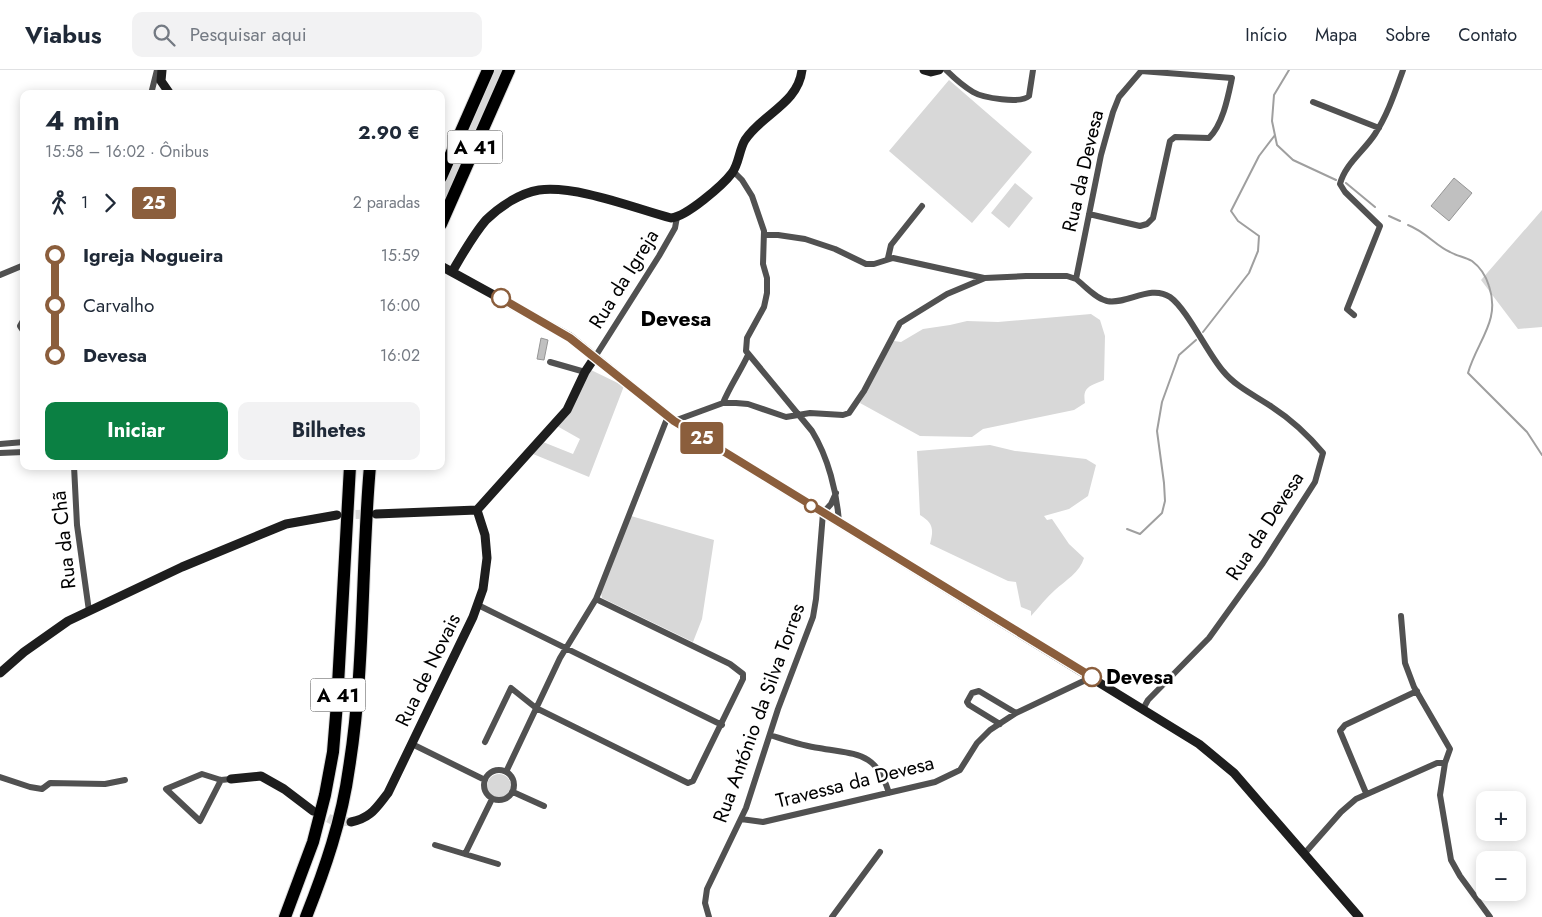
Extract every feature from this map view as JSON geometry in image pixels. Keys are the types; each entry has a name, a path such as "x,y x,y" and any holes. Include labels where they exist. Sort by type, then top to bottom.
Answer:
{"highway":[{"name":"A 41","path":"445,168 488,70"},
{"name":"A 41","path":"445,215 509,70"},
{"name":"A 41","path":"285,917 313,842 325,795 332,752 337,703 350,470"},
{"name":"A 41","path":"306,917 332,846 349,770 358,687 370,470"}],"street":[{"path":"152,90 157,70"},
{"path":"162,70 161,81 167,90"},
{"path":"452,272 486,221 503,206 538,190 580,193 671,218 677,217 720,185 734,171 744,141 792,95 800,83 802,70"},
{"path":"924,70 931,72 939,70"},
{"path":"946,70 975,93 1021,101 1029,96 1033,70"},
{"path":"1090,214 1140,226 1147,224 1152,218 1170,141 1175,137 1209,138 1214,134 1227,100 1232,78 1141,70"},
{"name":"Rua da Devesa","path":"1141,70 1119,97 1113,112 1101,155 1076,279 1106,301 1116,301 1157,293 1170,297 1180,308 1223,371 1237,384 1298,426 1323,453 1315,482 1263,563 1209,638 1148,700 1143,708"},
{"path":"1354,315 1347,309 1380,226 1345,192 1340,184 1343,174 1385,118 1403,70"},
{"path":"1313,102 1379,128"},
{"path":"734,171 752,196 764,231 763,264 767,278 767,293 764,307 747,338 745,345 748,355 818,440 836,493 840,523"},
{"path":"888,258 891,245 922,206"},
{"name":"Rua da Igreja","path":"595,357 659,256 675,228 677,217"},
{"path":"764,235 804,239 866,264 874,264 888,258 903,259 985,278 1067,276 1076,279"},
{"path":"0,274 20,266"},
{"path":"445,268 548,324 595,357 671,418 823,514 1186,734 1223,763 1359,917"},
{"path":"671,418 723,403 748,404 786,417 810,413 843,415 849,413 864,391 900,323 947,294 985,278"},
{"path":"723,403 730,384 738,376 748,355"},
{"path":"376,514 477,510 567,410 585,372 595,357"},
{"path":"550,362 585,372"},
{"path":"506,772 565,648 596,599 671,418"},
{"path":"0,444 20,442"},
{"path":"0,453 20,452"},
{"name":"Rua da Chã","path":"74,470 77,525 89,611"},
{"path":"823,514 831,504 836,493"},
{"name":"Rua de Novais","path":"351,822 362,820 370,815 388,793 478,605 487,574 487,558 485,535 477,510"},
{"name":"Rua António da Silva Torres","path":"709,917 705,903 707,889 741,819 785,688 813,617 823,514"},
{"path":"0,673 24,652 68,621 182,567 286,524 337,516"},
{"path":"485,742 511,688 536,708 688,783 696,778 743,679 743,674 740,670 596,599"},
{"path":"478,605 722,725"},
{"path":"1401,616 1405,662 1417,691 1450,749 1445,763 1440,795 1451,860 1460,876 1490,917"},
{"name":"Travessa da Devesa","path":"741,819 763,822 935,782 960,770 977,743 1016,713 1092,677"},
{"path":"1000,724 969,705 967,702 972,693 979,691 1016,713"},
{"path":"1366,793 1340,731 1345,725 1417,691"},
{"path":"770,735 802,745 859,754 869,760 884,777 889,793"},
{"path":"412,744 485,780"},
{"path":"1304,854 1345,808 1366,793 1437,763 1445,763"},
{"path":"500,770 506,772 513,779 513,792 504,800 492,799 485,793 485,780 493,771 500,770"},
{"path":"221,780 200,821 166,789 202,774 221,780 260,776 284,789 314,811"},
{"path":"0,777 42,789 50,783 105,784 125,780"},
{"path":"513,792 544,806"},
{"path":"465,854 492,799"},
{"path":"435,845 498,864"},
{"path":"836,916 880,852"}],"shaded area":[{"path":"495,70 503,70 445,200 445,183"},
{"path":"949,80 1032,152 972,223 889,151"},
{"path":"1015,183 1033,198 1009,228 991,213"},
{"path":"1542,210 1542,327 1518,329 1481,280"},
{"path":"1091,314 1100,320 1105,336 1104,380 1088,387 1084,397 1085,403 1074,410 983,429 972,437 920,436 860,403 894,341 901,342 923,329 967,321 998,322"},
{"path":"591,370 624,386 589,477 533,454 543,442 573,454 580,439 557,426"},
{"path":"990,445 1015,451 1086,459 1096,465 1088,496 1069,509 1044,516 1047,520 1052,519 1069,544 1084,558 1076,572 1052,593 1031,616 1031,611 1021,607 1016,582 1008,581 930,544 932,534 930,524 920,515 917,451"},
{"path":"631,516 714,540 702,619 693,642 602,598 601,593"},
{"path":"499,774 508,777 511,786 508,795 499,798 490,795 487,786 490,777"}],"building":[{"path":"1454,178 1472,193 1449,221 1431,206"},
{"path":"541,338 548,340 544,360 537,359"}],"waterway":[{"path":"1289,70 1274,95 1272,121 1277,145 1293,160 1336,180"},
{"path":"1203,332 1249,273 1258,251 1259,236 1238,221 1231,211 1259,156 1275,135"},
{"path":"1346,183 1375,207"},
{"path":"1389,216 1400,221"},
{"path":"1408,225 1445,249 1472,261 1484,275 1492,298 1492,310 1486,331 1468,373 1527,432 1542,455"},
{"path":"1127,529 1140,534 1162,513 1165,501 1164,483 1157,431 1162,402 1179,355 1196,340"}],"tunnel":[{"path":"342,515 372,514"},
{"path":"316,812 332,820 351,822"}],"bus line":[{"name":"25","path":"501,298 570,338 674,421 1092,677"}],"place":[{"name":"Devesa","path":"1092,677"}],"district":[{"name":"Devesa","path":"676,319"}]}
